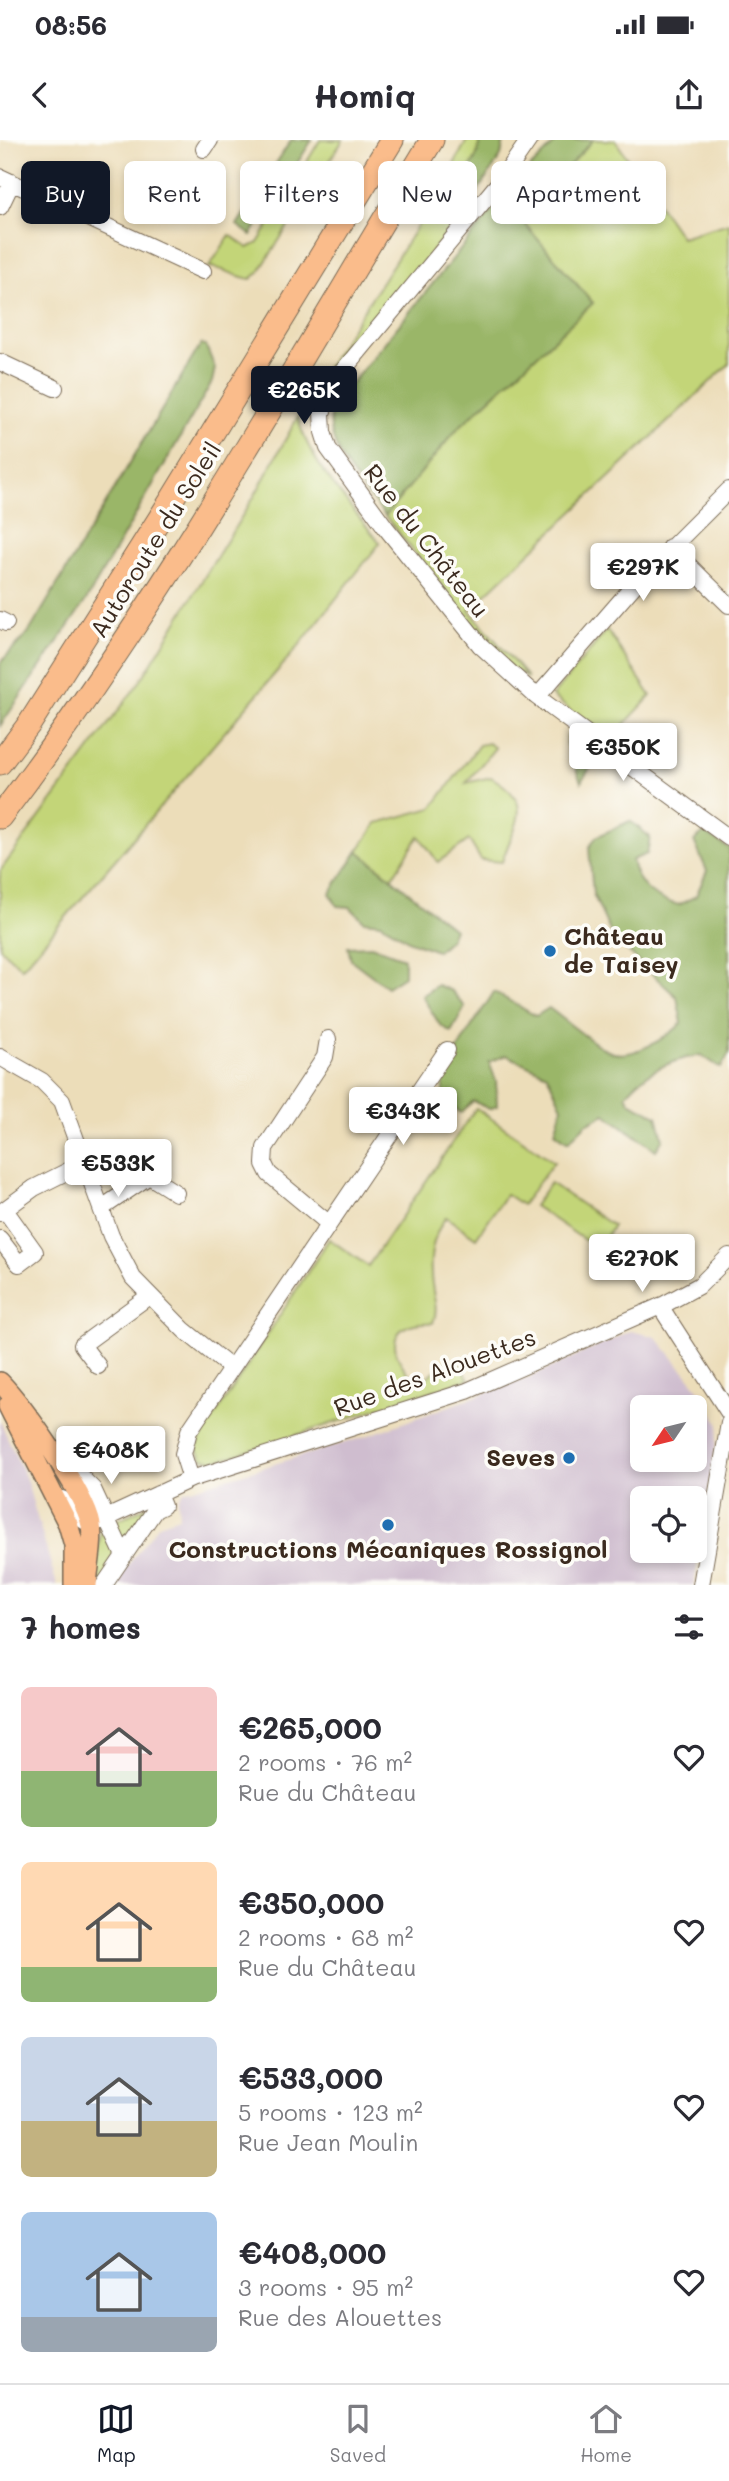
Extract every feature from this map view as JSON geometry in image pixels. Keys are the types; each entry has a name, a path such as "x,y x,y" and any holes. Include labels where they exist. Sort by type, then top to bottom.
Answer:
{"highway":[{"name":"Autoroute du Soleil","path":"0,763 30,723 172,499 392,140"},
{"name":"Autoroute du Soleil","path":"0,817 50,752 165,581 432,140"}],"main road":[{"path":"0,1382 54,1455 88,1516 87,1585"},
{"path":"0,1393 26,1441 88,1516"},
{"path":"74,1585 74,1545 88,1516"}],"street":[{"name":"Rue du Château","path":"529,140 502,179 336,379 321,413 328,448 379,519 480,645 537,697 728,835"},
{"path":"0,206 6,179 203,271"},
{"path":"0,362 55,388"},
{"path":"537,697 670,547 729,490"},
{"path":"670,547 729,605"},
{"path":"328,1039 325,1057 265,1148 263,1156 269,1174 328,1223"},
{"path":"191,1479 183,1454 184,1442 328,1223 447,1050"},
{"path":"0,1057 26,1070 54,1090 72,1124 123,1261 149,1296 192,1338 231,1368"},
{"path":"0,1239 19,1265 36,1252 2,1211 34,1188 86,1162"},
{"path":"102,1208 149,1176 176,1193"},
{"name":"Rue des Alouettes","path":"88,1516 141,1502 191,1479 467,1391 660,1307 700,1285 729,1256"},
{"path":"98,1366 82,1345 149,1296"},
{"path":"660,1307 729,1413"},
{"path":"701,1585 729,1423"},
{"path":"104,1585 155,1510 163,1506 158,1494"},
{"path":"88,1516 124,1556"}],"shaded area":[{"path":"631,1331 656,1337 704,1395 630,1395 630,1472 707,1472 707,1400 719,1425 707,1502 707,1486 630,1486 630,1563 697,1563 694,1585 113,1585 159,1524 179,1517 178,1499 184,1491 361,1438 530,1377"},
{"path":"0,1421 26,1479 57,1585 0,1585"}],"green space":[{"path":"291,140 312,140 299,161 278,161"},
{"path":"320,140 343,140 330,161 307,161"},
{"path":"467,140 479,140 474,161 456,161"},
{"path":"479,140 504,140 501,156 498,161 491,161 491,171 477,192 477,161 474,161"},
{"path":"558,140 593,140 574,161 537,161"},
{"path":"593,140 615,140 629,161 574,161"},
{"path":"491,212 491,224 525,224 593,303 457,429 385,516 346,465 338,450 330,420 333,406"},
{"path":"666,215 681,237 729,223 729,364 469,610 528,678 514,671 490,646 385,516 457,429 593,303 525,224 666,224"},
{"path":"240,220 240,224 258,224 251,235 237,225"},
{"path":"269,224 290,224 259,272 251,279 209,267 230,235 248,248 258,243"},
{"path":"419,224 455,224 299,415"},
{"path":"201,344 206,346 215,368 212,382 87,599 0,726 0,663 29,632"},
{"path":"298,416 310,449 320,466 380,543 297,648 22,968 0,948 0,871 141,680 255,495"},
{"path":"607,630 651,696 609,741 552,696"},
{"path":"568,735 599,754 581,782 566,743"},
{"path":"488,743 495,748 466,783 491,777 514,796 519,814 502,862 481,860 469,840 438,862 419,836 392,878 358,851 377,823 432,808 479,745"},
{"path":"630,821 650,837 647,854 632,860 642,885 654,895 679,905 696,896 707,871 694,841 704,833 729,848 729,1054 721,1068 701,1055 680,1060 650,1073 626,1095 631,1103 657,1116 663,1139 656,1150 605,1114 586,1124 568,1142 555,1132 562,1107 547,1074 506,1055 489,1062 496,1081 497,1106 489,1109 473,1101 461,1113 445,1095 444,1078 472,1025 494,992 536,1016 549,1008 594,1042 617,1054 648,1046 682,1023 677,997 613,938 593,894 589,848 596,837"},
{"path":"358,851 454,929 450,939 437,951 410,941 381,923 364,921 350,907 337,906 330,893"},
{"path":"371,946 404,958 404,976 387,987 351,960 348,947"},
{"path":"437,985 452,991 465,1007 451,1032 440,1025 422,996"},
{"path":"476,1108 554,1162 522,1205 506,1194 476,1238 446,1217 434,1243 431,1262 436,1307 433,1323 408,1326 396,1337 397,1354 410,1375 426,1378 449,1360 458,1362 469,1379 223,1459 212,1461 202,1458 197,1448 200,1439 329,1239 368,1266"},
{"path":"550,1183 613,1226 598,1249 534,1206"},
{"path":"148,1506 156,1506 125,1551 111,1523"},
{"path":"104,1529 120,1557 102,1585 92,1585 101,1531"}],"place":[{"name":"Château de Taisey","path":"550,951"},
{"name":"Seves","path":"569,1458"},
{"name":"Constructions Mécaniques Rossignol","path":"388,1525"}]}
